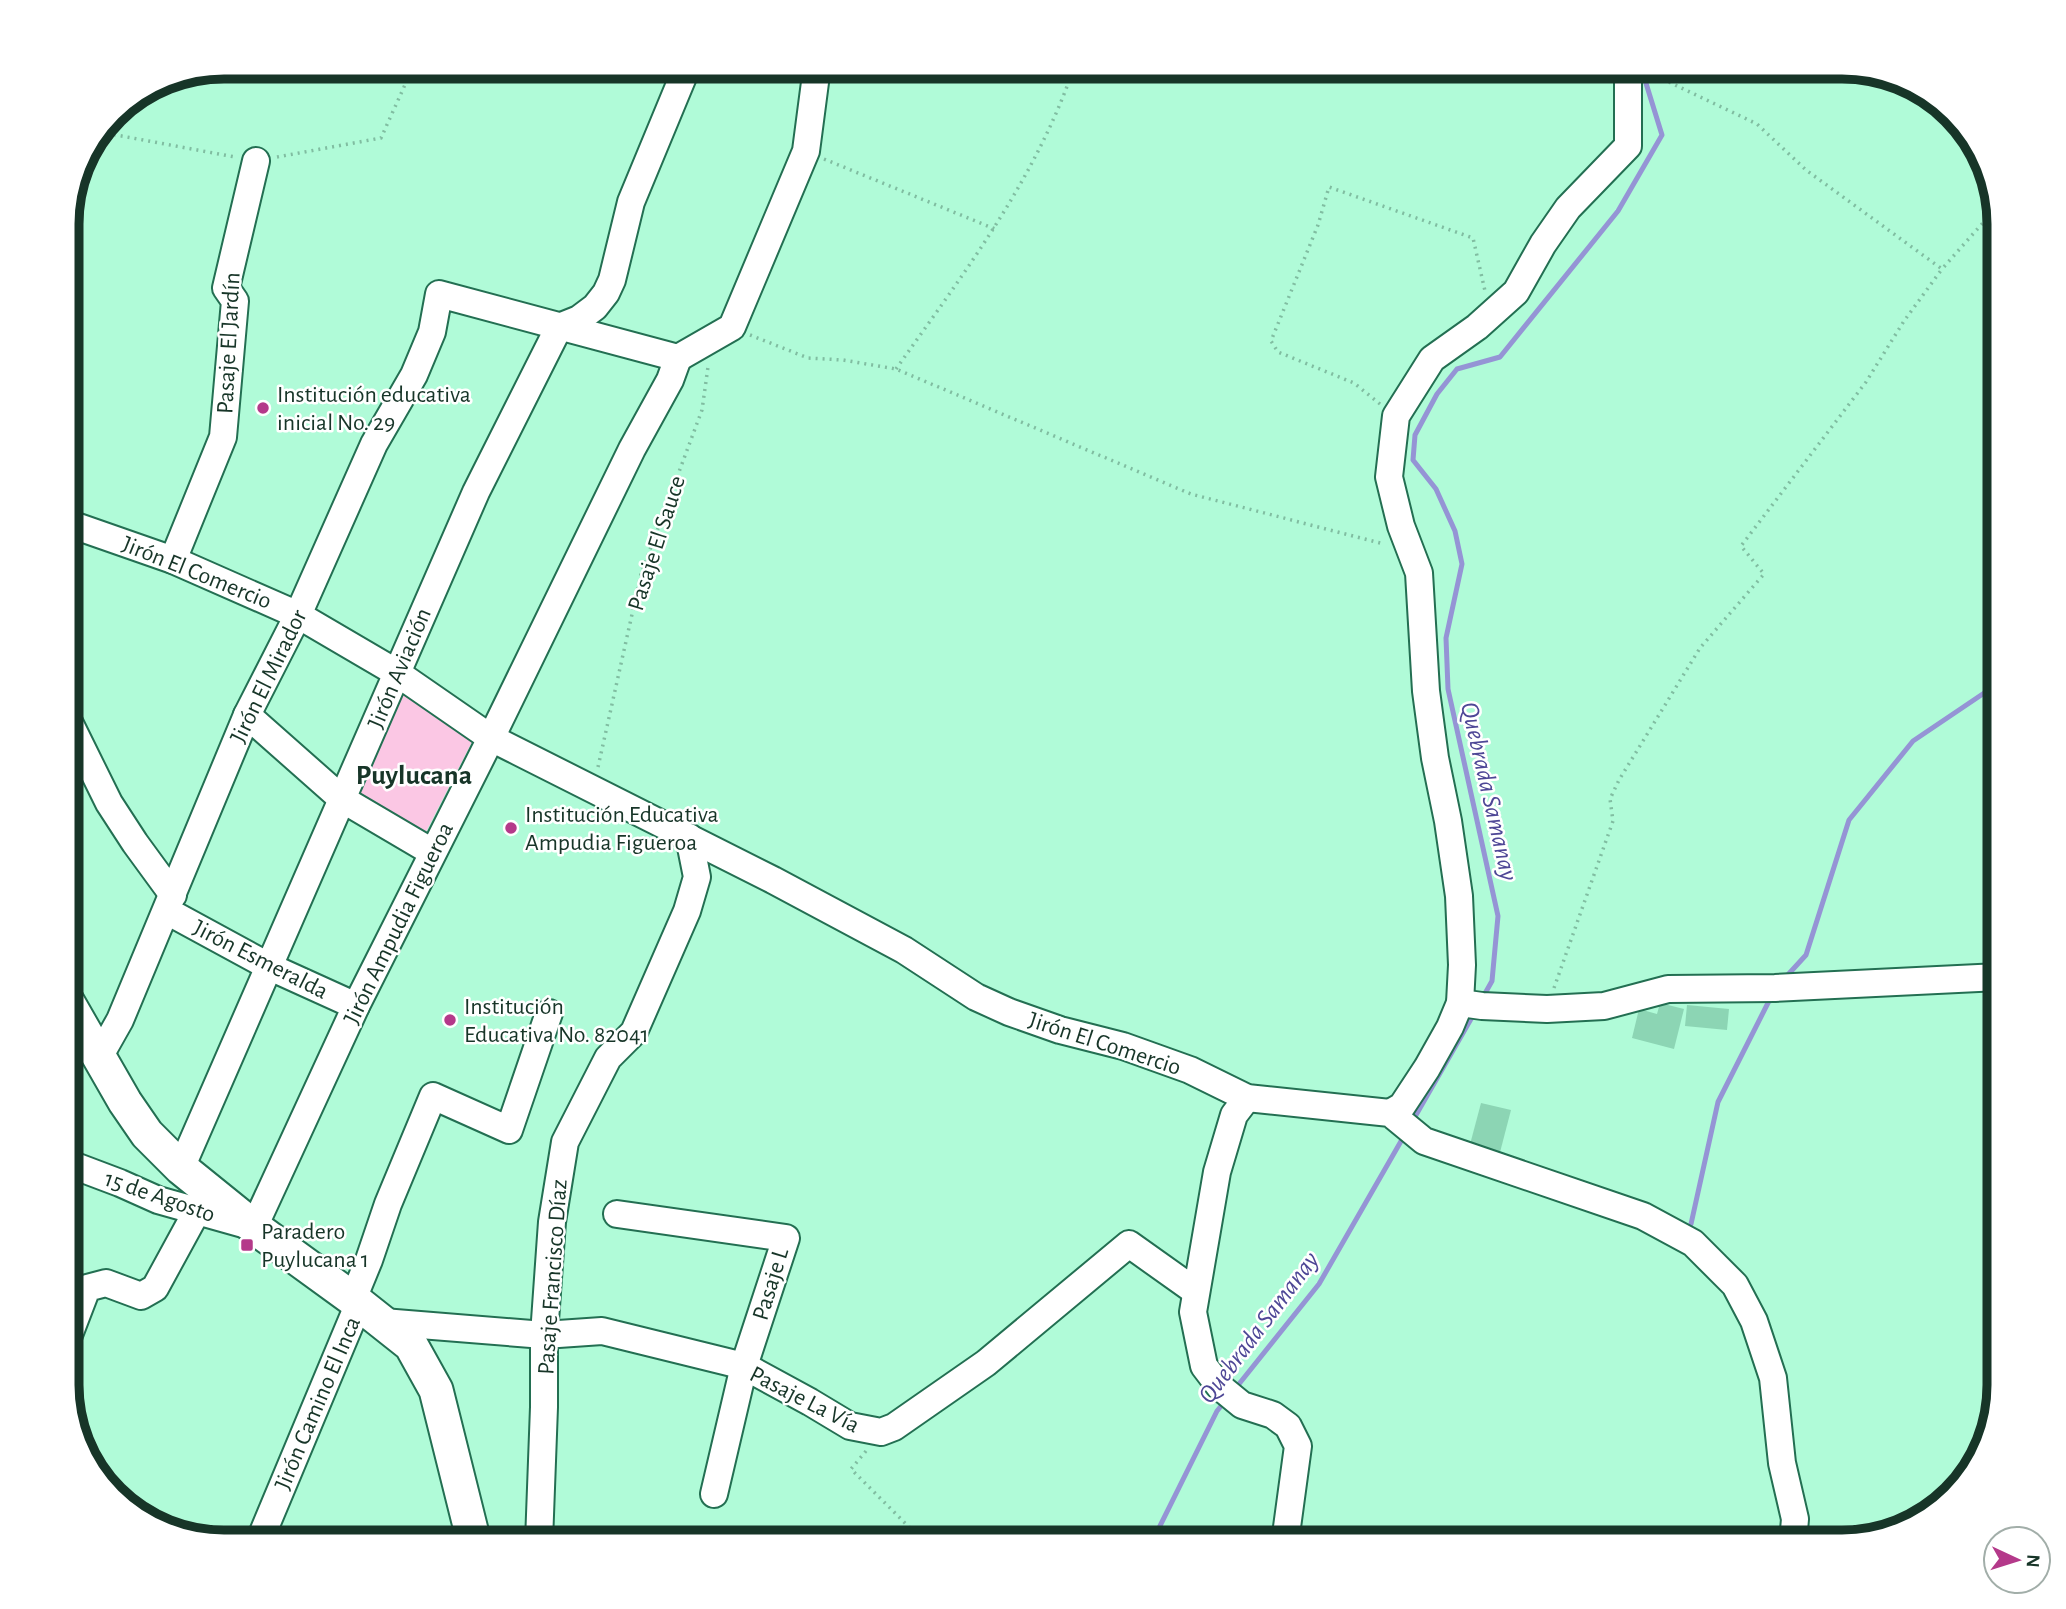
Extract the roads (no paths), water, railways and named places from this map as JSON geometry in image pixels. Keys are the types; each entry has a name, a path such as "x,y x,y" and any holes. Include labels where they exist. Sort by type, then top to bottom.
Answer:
{"main road":[{"path":"79,1027 147,1134 181,1168 254,1227 411,1345 436,1390 471,1530"}],"street":[{"path":"559,327 579,319 595,307 612,280 631,202 682,79"},
{"path":"559,327 678,358 722,333 806,151 815,79"},
{"path":"1472,1005 1462,965 1459,896 1426,691 1419,573 1401,526 1389,477 1396,416 1433,359 1490,316 1516,292 1543,244 1568,208 1628,146 1638,79"},
{"name":"Pasaje El Jardín","path":"173,560 223,437 235,301 226,288 256,161"},
{"name":"Jirón El Mirador","path":"98,1059 120,1020 247,715 298,615 374,444 414,375 432,332 439,295 559,327"},
{"name":"Jirón Aviación","path":"181,1168 476,492 559,327"},
{"name":"Jirón Ampudia Figueroa","path":"254,1227 355,1006 491,738 632,449 670,380 678,358"},
{"name":"Jirón El Comercio","path":"79,527 173,560 298,615 397,673 491,738 689,836 904,950 976,997 1009,1012 1060,1030 1123,1046 1190,1070 1247,1098 1402,1123 1424,1141 1643,1216 1693,1244 1735,1285 1754,1321 1773,1378 1782,1463 1795,1519 1794,1530"},
{"path":"247,715 342,799 432,852"},
{"name":"Jirón Esmeralda","path":"79,742 109,803 170,903 270,967 355,1006"},
{"name":"Pasaje Francisco Díaz","path":"539,1530 544,1335 552,1222 565,1142 608,1058 635,1032 682,922 697,877 689,836"},
{"path":"1402,1123 1402,1106 1450,1027 1472,1005 1547,1009 1604,1006 1668,989 1775,988 1987,978"},
{"name":"Jirón Camino El Inca","path":"264,1530 365,1308 369,1260 388,1204 433,1096 509,1130 549,1013"},
{"path":"1247,1098 1234,1115 1217,1172 1192,1312 1204,1366 1220,1387 1242,1405 1273,1415 1288,1426 1298,1446 1287,1530"},
{"name":"15 de Agosto","path":"79,1168 158,1200 254,1227"},
{"path":"79,1309 87,1288 106,1283 141,1296 155,1288 197,1211"},
{"name":"Pasaje L","path":"617,1214 786,1238 744,1366 714,1494"},
{"name":"Pasaje La Vía","path":"365,1308 544,1335 602,1331 744,1366 850,1426 881,1432 894,1427 986,1363 1129,1244 1195,1291"}],"waterway":[{"name":"Quebrada Samanay","path":"1483,997 1492,981 1498,916 1448,689 1446,638 1462,564 1455,531 1436,489 1413,460 1415,435 1437,394 1457,369 1500,357 1618,211 1662,135 1645,79"},
{"path":"1784,979 1806,955 1849,820 1913,741 1987,691"},
{"path":"1691,1224 1718,1102 1772,995"},
{"name":"Quebrada Samanay","path":"1412,1122 1475,1012"},
{"name":"Quebrada Samanay","path":"1235,1389 1319,1284 1404,1136"},
{"name":"Quebrada Samanay","path":"1158,1530 1217,1411 1226,1400"}],"place":[{"name":"Institución educativa inicial No. 29","path":"263,408"},
{"name":"Institución Educativa Ampudia Figueroa","path":"511,828"},
{"name":"Institución Educativa No. 82041","path":"450,1020"},
{"name":"Paradero Puylucana 1","path":"247,1245"}],"district":[{"name":"Puylucana","path":"414,774"}]}
